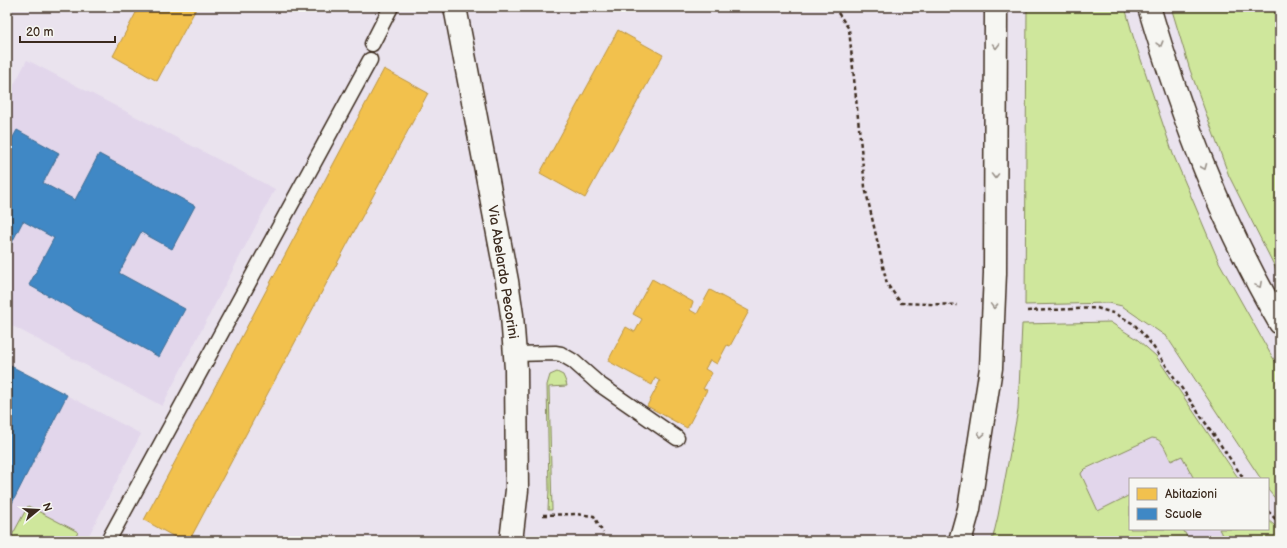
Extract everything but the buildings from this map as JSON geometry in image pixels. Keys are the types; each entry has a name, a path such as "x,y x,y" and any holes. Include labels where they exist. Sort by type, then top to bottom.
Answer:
{"main road":[{"name":"Via Abelardo Pecorini","path":"454,7 507,281 512,315 515,354 517,490 511,541"},
{"path":"960,541 969,509 991,368 995,273 996,7"},
{"path":"1150,7 1163,54 1181,106 1218,201 1245,258 1280,324"}],"lane":[{"path":"372,44 391,7"},
{"path":"108,541 370,60"},
{"path":"515,354 561,354 568,357 599,384 677,438"}],"path":[{"path":"834,7 849,29 865,187 887,284 901,303 957,305"},
{"path":"1027,311 1097,308 1116,314 1134,324 1152,345 1243,478"},
{"path":"1269,512 1280,524"},
{"path":"515,515 576,514 594,516 603,533"}],"shaded area":[{"path":"27,60 275,189 162,406 7,323 7,98"},
{"path":"7,364 141,434 86,541 7,541"},
{"path":"1152,438 1157,438 1161,441 1171,461 1182,455 1194,478 1129,478 1129,496 1098,511 1081,474 1082,472"},
{"path":"1184,530 1220,530 1225,541 1189,541"}],"green space":[{"path":"1027,7 1125,7 1133,36 1173,154 1219,262 1280,369 1280,504 1269,491 1269,478 1260,478 1167,337 1122,306 1109,303 1025,305"},
{"path":"1171,7 1280,7 1280,277 1229,176 1190,70"},
{"path":"1110,322 1138,340 1156,356 1238,478 1193,478 1182,456 1171,461 1162,443 1159,440 1152,438 1085,469 1081,474 1098,511 1129,496 1129,530 1184,530 1189,541 992,541 1018,410 1022,324"},
{"path":"557,372 563,375 567,386 549,387 552,510 548,510 547,385 550,375"},
{"path":"28,506 78,532 74,541 9,541"},
{"path":"1269,521 1280,530 1280,541 1225,541 1220,530 1269,530"}]}
